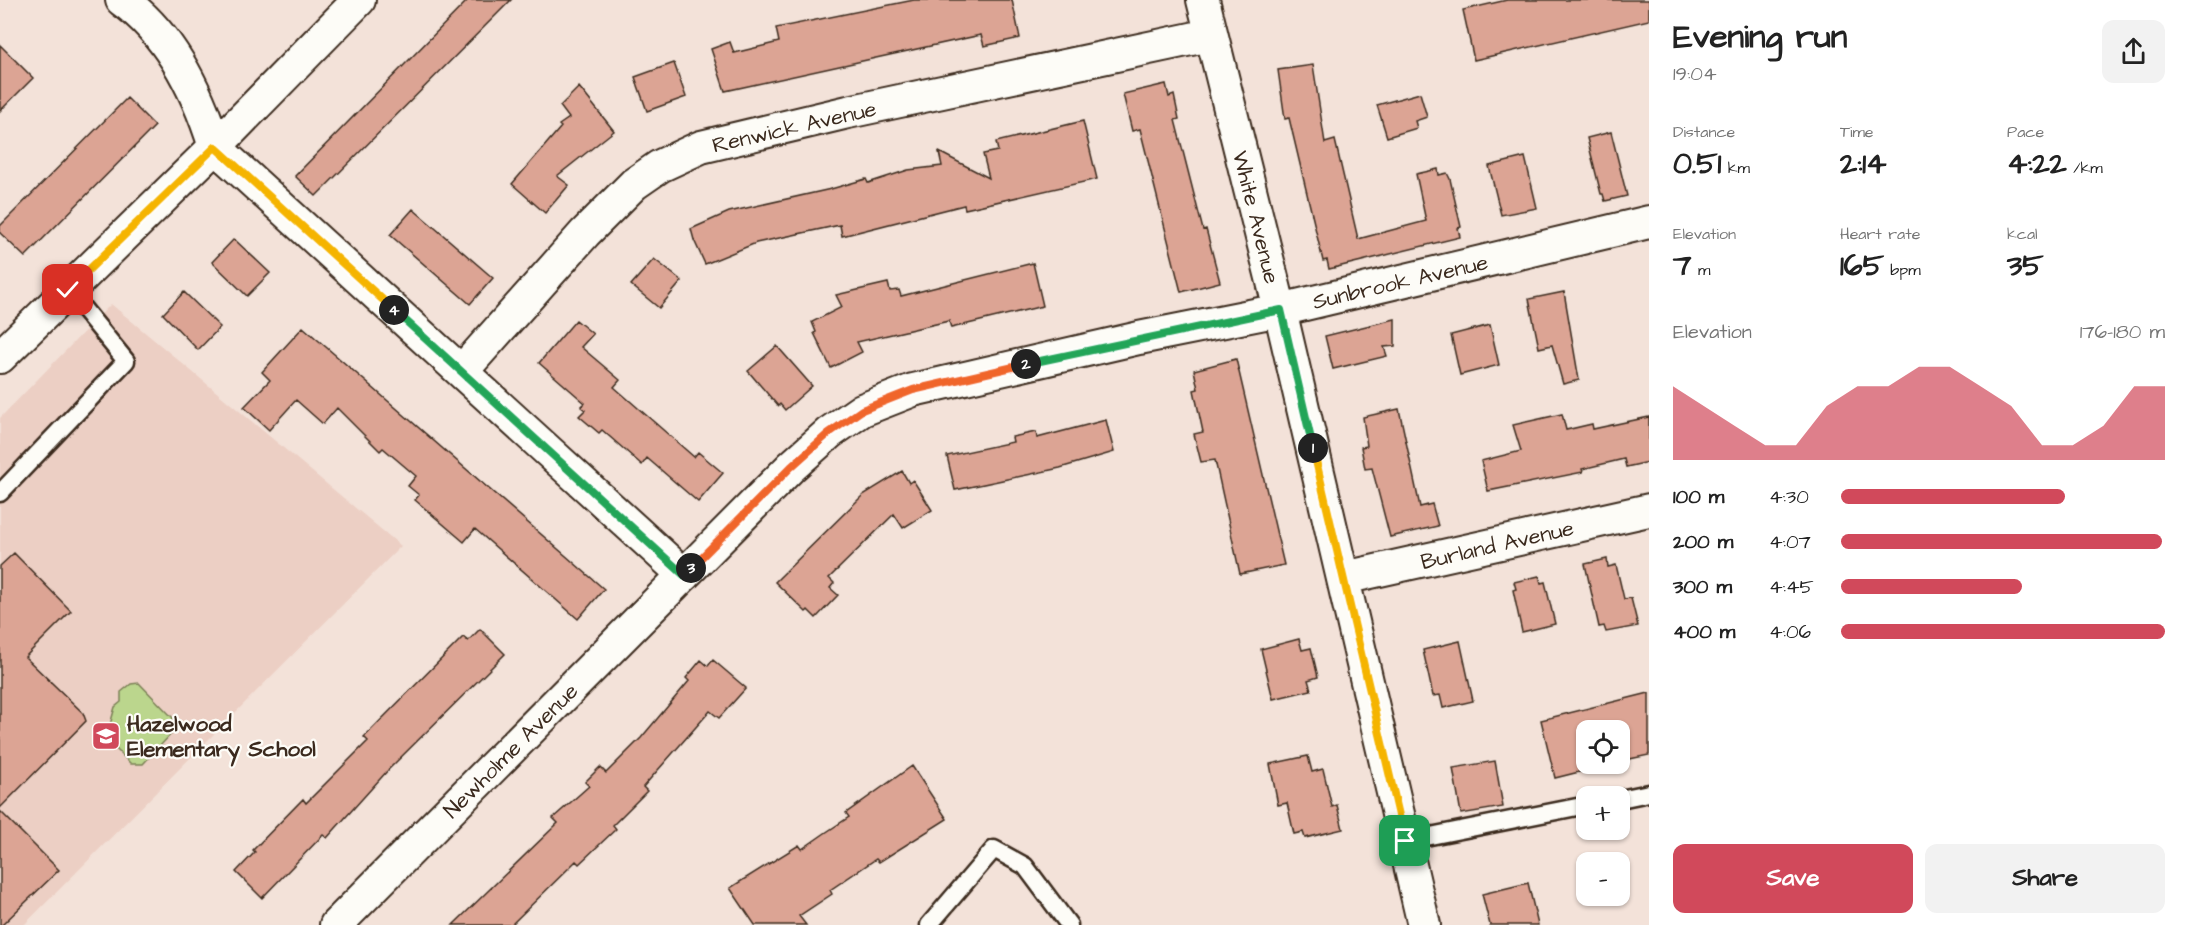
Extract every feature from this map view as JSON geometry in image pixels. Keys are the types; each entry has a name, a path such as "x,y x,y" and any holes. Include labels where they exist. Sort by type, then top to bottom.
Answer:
{"street":[{"path":"122,0 155,31 170,51 190,83 215,147 684,575"},
{"path":"0,357 215,147 359,0"},
{"name":"White Avenue","path":"1203,0 1281,310 1425,925"},
{"name":"Renwick Avenue","path":"462,372 585,233 634,184 660,166 701,147 848,112 1210,35"},
{"name":"Sunbrook Avenue","path":"684,575 791,467 829,433 862,410 913,390 1139,338 1281,310 1649,222"},
{"name":"Burland Avenue","path":"1344,578 1649,510"},
{"name":"Newholme Avenue","path":"336,925 684,575"}],"lane":[{"path":"0,493 126,361 68,290"},
{"path":"1630,796 1649,793"},
{"path":"1405,841 1576,807"},
{"path":"929,925 994,849 1025,866 1069,925"}],"shaded area":[{"name":"Hazelwood Elementary School","path":"111,304 401,546 24,925 0,925 0,418"}],"green space":[{"path":"139,683 173,718 174,731 143,764 131,764 106,739 115,707 121,702 121,692 131,684"}],"building":[{"path":"468,0 511,0 316,196 295,176"},
{"path":"914,0 1012,0 1020,38 984,46 981,35 725,91 711,49 730,42 734,53 779,42 776,28"},
{"path":"1507,0 1649,0 1649,20 1474,60 1463,10"},
{"path":"0,45 33,78 0,111"},
{"path":"674,63 686,97 647,111 635,77"},
{"path":"1313,65 1325,143 1335,140 1358,239 1426,221 1416,174 1438,169 1439,175 1447,173 1450,179 1461,227 1458,228 1460,237 1329,269 1327,260 1323,261 1289,118 1285,119 1278,70"},
{"path":"1166,84 1169,97 1174,95 1179,119 1175,120 1203,230 1206,229 1220,282 1181,292 1140,129 1132,131 1123,94"},
{"path":"579,87 614,131 557,176 569,185 545,213 512,184 561,127 559,125 569,118 560,106"},
{"path":"1420,93 1427,117 1415,121 1417,128 1387,137 1377,105"},
{"path":"127,98 155,126 25,257 0,233 0,226"},
{"path":"1083,121 1097,179 965,209 964,205 842,236 840,225 756,243 705,264 694,240 691,229 729,212 866,179 868,183 908,170 942,166 939,152 989,178 983,154 998,151 996,142"},
{"path":"1611,132 1627,196 1605,201 1601,194 1587,138"},
{"path":"1525,157 1537,208 1501,215 1489,166"},
{"path":"413,209 493,278 470,304 390,235"},
{"path":"234,239 270,273 247,296 212,262"},
{"path":"654,259 682,281 659,308 631,285"},
{"path":"1033,263 1043,306 951,328 949,321 857,342 862,352 831,368 814,333 816,332 812,322 842,307 836,295 888,283 890,291 899,290 901,296"},
{"path":"184,292 220,327 198,350 163,314"},
{"path":"1564,292 1579,380 1563,384 1552,345 1539,348 1529,299"},
{"path":"1395,319 1395,346 1384,347 1387,356 1333,369 1325,336"},
{"path":"576,320 593,334 581,347 620,380 614,387 694,457 698,452 723,473 698,502 647,458 642,465 602,430 599,433 579,416 585,410 581,407 585,403 539,363"},
{"path":"1490,325 1499,365 1460,375 1451,335"},
{"path":"303,327 604,589 578,619 475,529 464,542 415,500 419,495 408,486 416,476 383,448 380,451 337,408 323,424 296,400 269,430 244,407 270,380 262,372"},
{"path":"777,346 812,386 785,410 780,404 778,406 748,371"},
{"path":"1236,359 1284,565 1240,574 1215,460 1201,462 1194,434 1203,432 1194,390 1198,389 1194,370"},
{"path":"1399,409 1420,507 1432,504 1438,526 1390,537 1372,468 1365,469 1361,447 1367,446 1363,417"},
{"path":"1562,414 1566,430 1592,424 1593,429 1649,417 1649,462 1626,467 1624,459 1582,469 1583,472 1488,491 1481,461 1521,451 1513,425"},
{"path":"1106,420 1114,452 1060,468 955,490 947,456 1013,442 1012,437 1036,432 1037,438"},
{"path":"902,471 909,483 913,480 932,510 903,528 894,514 829,578 834,583 830,588 838,595 816,618 808,610 806,612 775,582 863,495"},
{"path":"14,553 71,611 25,657 83,713 86,721 0,808 0,566"},
{"path":"1607,559 1608,567 1616,565 1624,599 1631,598 1638,626 1606,632 1604,626 1599,627 1585,564"},
{"path":"1539,576 1541,583 1545,582 1555,624 1522,632 1513,590 1516,589 1514,582"},
{"path":"480,629 505,654 389,769 327,838 323,835 262,898 236,872 255,852 253,850 303,799 306,803 368,741 364,737 463,637 468,641"},
{"path":"1299,639 1302,650 1311,648 1318,677 1308,680 1311,690 1273,699 1261,649"},
{"path":"1460,641 1473,701 1443,708 1440,695 1433,696 1423,650"},
{"path":"701,660 708,666 713,660 746,688 719,718 710,711 643,787 647,791 613,825 616,829 579,864 576,861 511,925 453,925 558,823 553,818 589,786 585,782 600,767 606,773 641,738 689,681 686,678"},
{"path":"1649,693 1649,755 1630,759 1630,720 1576,720 1576,773 1555,778 1541,720"},
{"path":"1308,756 1312,772 1323,769 1332,807 1337,805 1343,829 1305,838 1303,832 1294,834 1287,803 1278,805 1270,764"},
{"path":"1495,761 1503,807 1461,814 1453,768"},
{"path":"912,766 947,819 879,862 876,859 830,890 832,894 799,916 806,925 755,925 730,888 799,845 802,849 849,817 846,813"},
{"path":"0,811 59,870 2,925 0,925"},
{"path":"1528,883 1538,925 1490,925 1482,894"}],"place":[{"name":"Hazelwood Elementary School","path":"106,736"}],"route":[{"path":"68,290 215,147 684,575 791,467 829,433 862,410 913,390 1139,338 1281,310 1405,841"}]}
